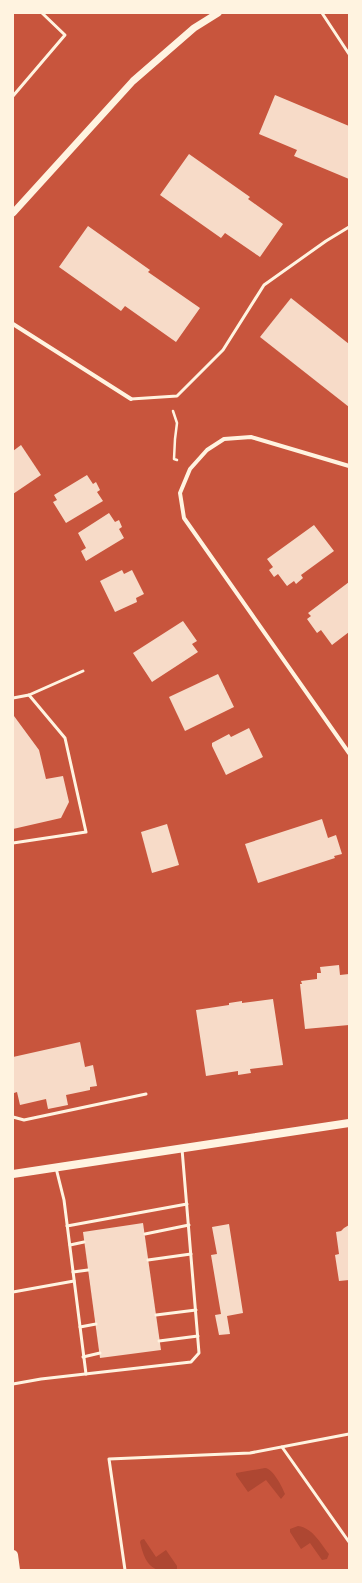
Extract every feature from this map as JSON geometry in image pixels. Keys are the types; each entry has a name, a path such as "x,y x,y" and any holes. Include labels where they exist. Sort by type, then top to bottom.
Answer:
{"main road":[{"path":"13,1174 349,1123"},
{"path":"13,1554 15,1570"}],"street":[{"path":"13,213 133,82 194,28 218,13"},
{"path":"13,324 131,399"},
{"path":"349,466 251,437 224,440 207,450 190,470 180,493 184,518 349,752"}],"lane":[{"path":"13,96 65,35 42,13"},
{"path":"322,13 349,54"},
{"path":"131,399 177,396 223,350 264,285 326,241 349,227"},
{"path":"13,698 29,695 83,671"},
{"path":"13,843 86,832 65,738 29,695"},
{"path":"13,1117 24,1120 146,1094"},
{"path":"13,1384 41,1379 190,1362 199,1353 182,1149"},
{"path":"56,1168 64,1200 86,1374"},
{"path":"67,1226 187,1204"},
{"path":"144,1234 189,1225"},
{"path":"70,1245 84,1242"},
{"path":"148,1260 191,1254"},
{"path":"73,1272 88,1270"},
{"path":"13,1292 74,1281"},
{"path":"156,1316 196,1310"},
{"path":"80,1327 96,1324"},
{"path":"159,1341 198,1336"},
{"path":"83,1357 100,1353"},
{"path":"125,1570 109,1459 250,1452 349,1434"},
{"path":"282,1447 349,1542"}],"path":[{"path":"168,397 177,423 174,439 174,459 190,470"}],"shaded area":[{"path":"265,1468 271,1471 282,1487 285,1494 281,1499 266,1480 248,1492 236,1475 236,1473"},
{"path":"298,1526 308,1530 316,1537 329,1554 327,1559 322,1560 310,1543 301,1549 290,1532 290,1529"},
{"path":"144,1539 156,1557 166,1550 177,1566 177,1569 161,1570 151,1566 147,1562 142,1550 140,1542"}],"building":[{"path":"275,95 349,126 349,179 294,156 297,150 259,134"},
{"path":"189,154 250,197 248,199 283,224 260,257 225,233 221,238 160,195"},
{"path":"88,226 150,270 148,272 200,308 176,342 125,306 121,311 59,267"},
{"path":"291,298 349,344 349,407 260,337"},
{"path":"21,445 41,475 13,494 13,451"},
{"path":"87,475 93,484 96,482 100,490 97,492 103,501 66,523 53,502 57,500 54,495"},
{"path":"109,513 115,522 119,520 122,527 119,529 124,538 86,561 81,551 86,548 78,533"},
{"path":"314,525 334,551 301,575 303,578 296,584 294,581 287,586 278,574 274,577 269,570 273,567 267,559"},
{"path":"122,570 124,574 132,570 144,594 136,598 137,602 115,612 100,581"},
{"path":"349,582 349,632 332,645 321,630 317,633 307,619 311,616 308,613"},
{"path":"183,621 197,641 192,644 198,652 152,682 133,653"},
{"path":"218,674 234,707 185,731 169,697"},
{"path":"13,716 39,750 46,779 63,776 69,802 61,818 13,829"},
{"path":"249,728 263,757 226,775 212,746 212,743 229,734 231,737"},
{"path":"322,819 328,838 336,835 342,854 334,856 335,858 258,883 245,844"},
{"path":"167,824 179,865 152,873 141,832"},
{"path":"339,965 340,975 349,974 349,1025 305,1029 300,984 302,984 301,981 317,979 317,973 321,973 320,967"},
{"path":"273,999 283,1065 250,1069 251,1073 238,1075 238,1071 206,1076 196,1010 229,1005 229,1003 242,1001 242,1003"},
{"path":"80,1042 85,1067 93,1065 97,1086 90,1087 90,1090 66,1095 68,1105 48,1109 46,1099 20,1105 17,1092 14,1093 13,1087 13,1057"},
{"path":"143,1223 161,1350 100,1358 83,1232"},
{"path":"229,1224 243,1313 227,1316 230,1334 219,1335 215,1315 221,1314 211,1255 217,1254 212,1227"},
{"path":"349,1225 349,1280 339,1281 335,1255 339,1254 336,1232 341,1231"}]}
